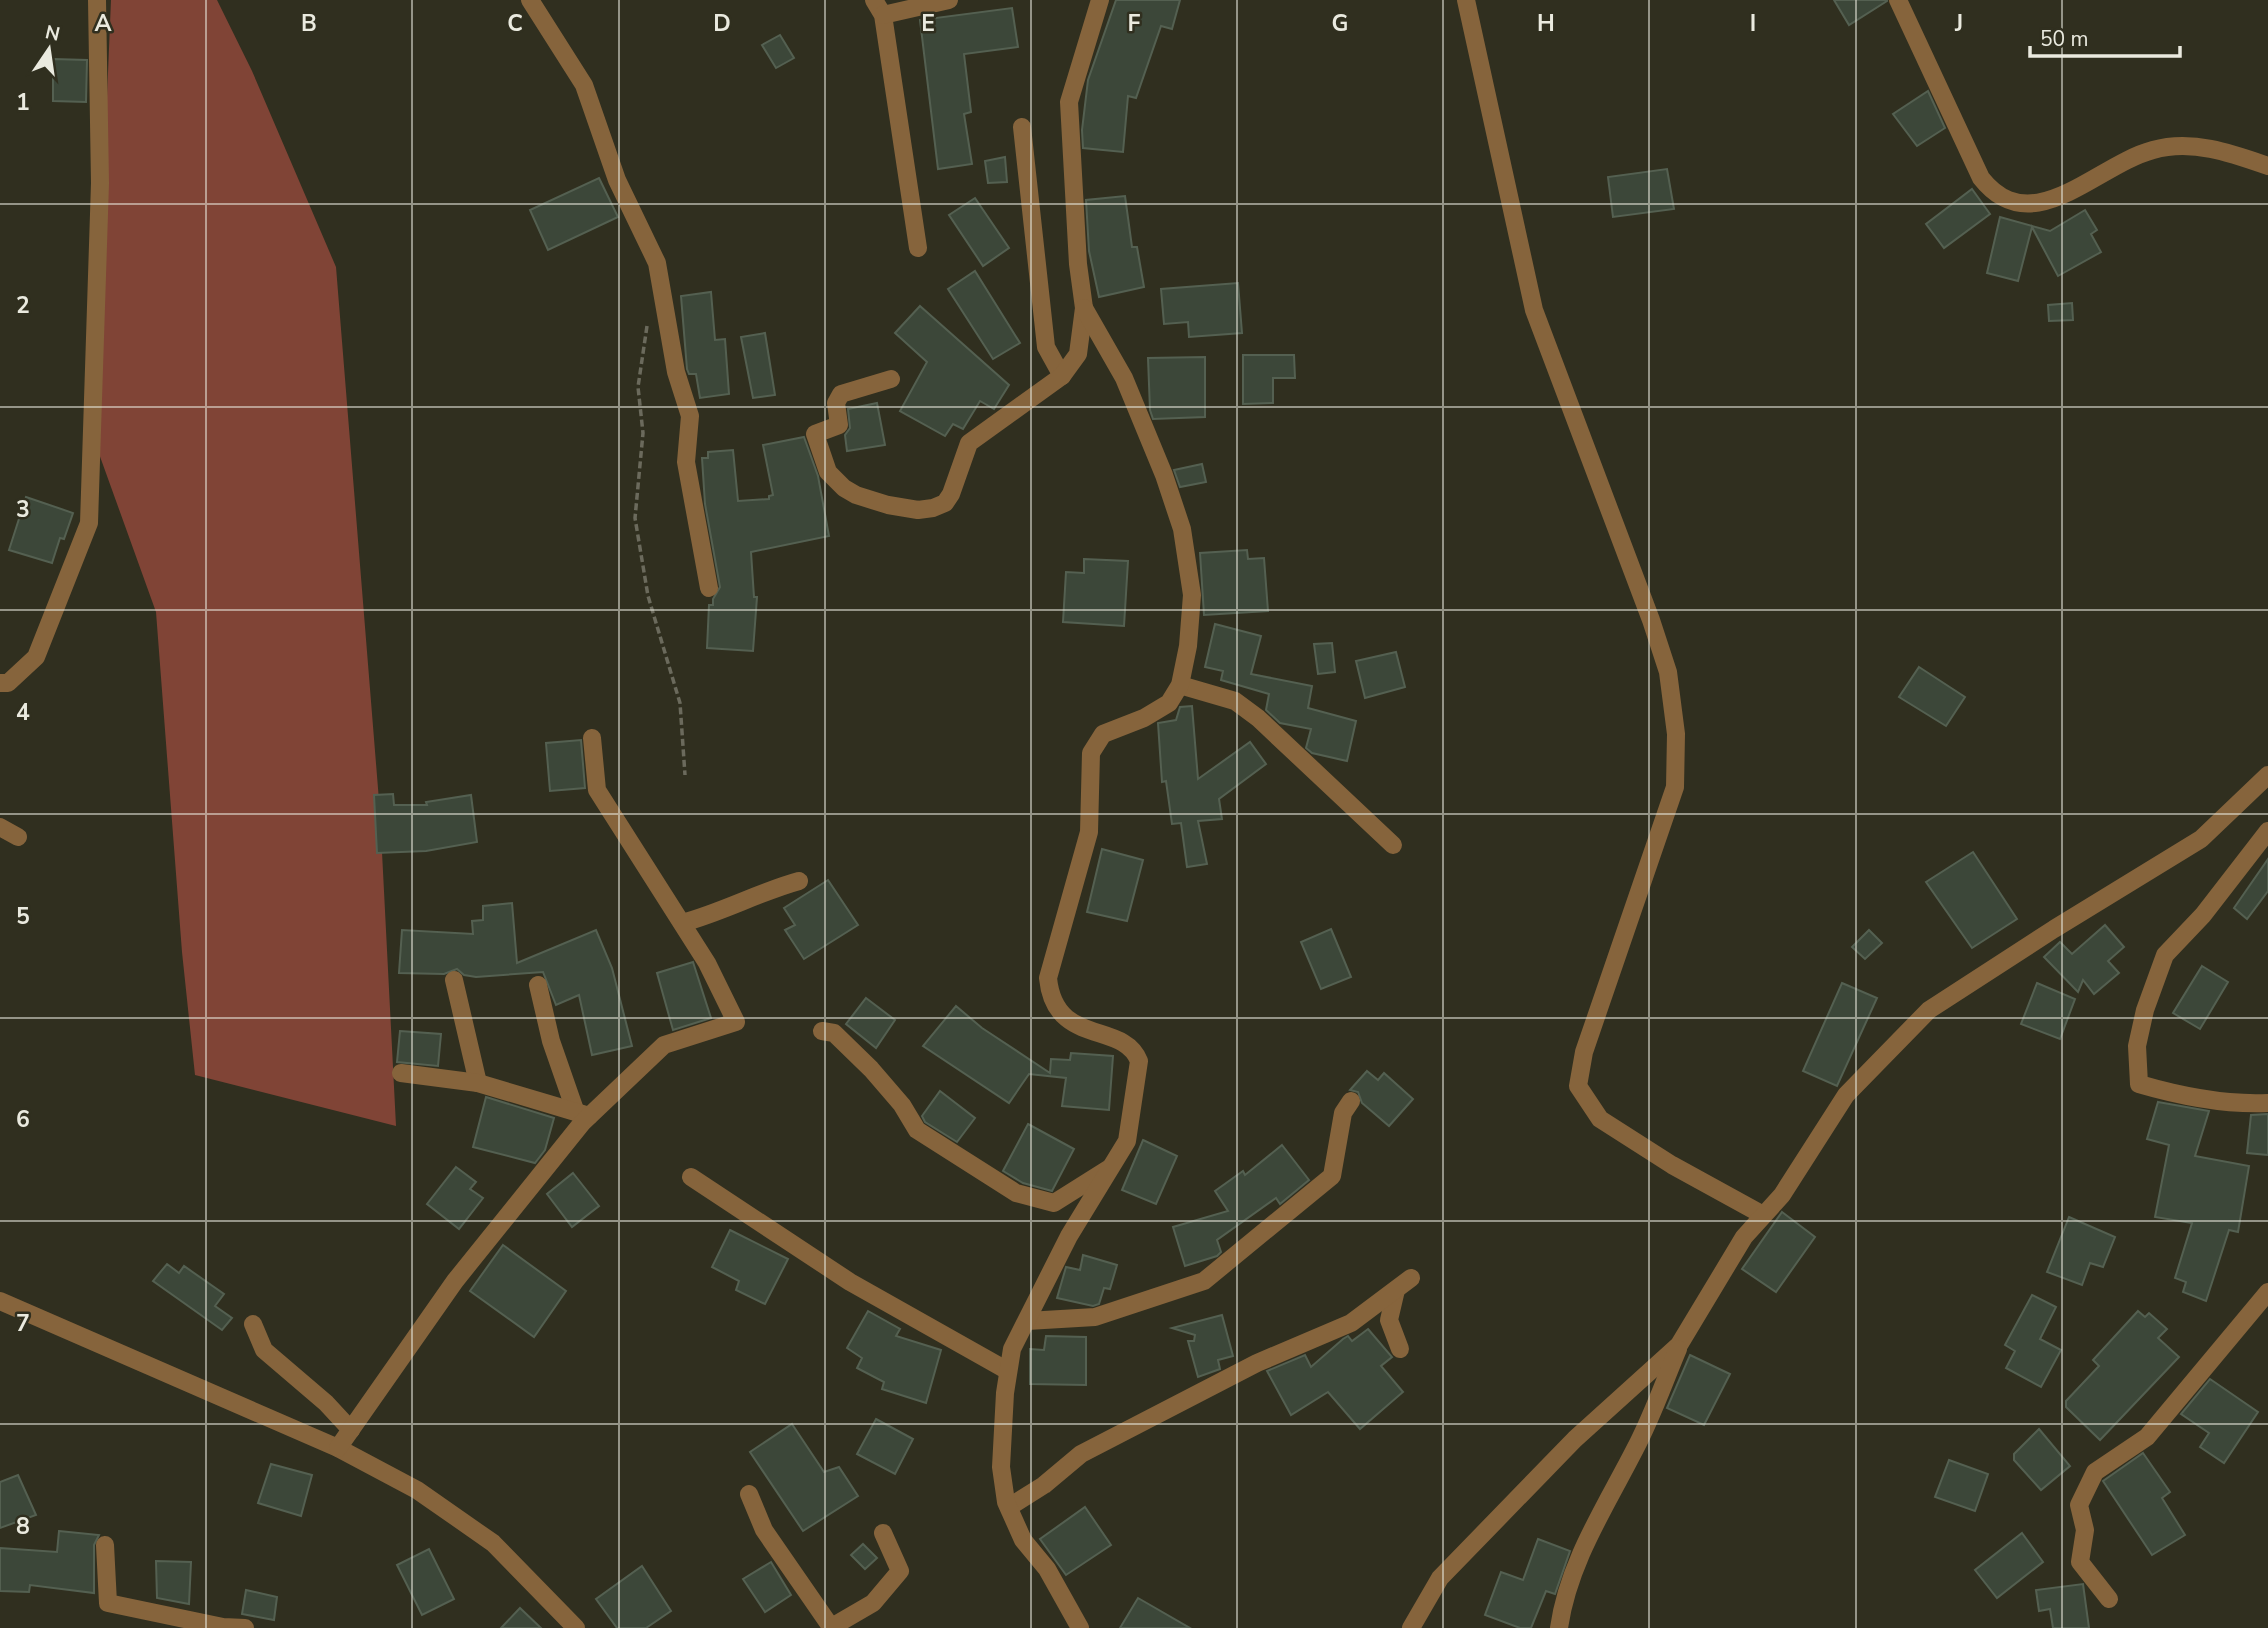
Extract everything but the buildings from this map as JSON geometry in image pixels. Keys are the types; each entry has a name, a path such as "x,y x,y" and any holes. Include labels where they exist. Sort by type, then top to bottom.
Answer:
{"street":[{"path":"0,683 8,683 36,657 89,523 100,183 97,0"},
{"path":"530,0 584,85 617,180 657,263 676,372 690,416 686,462 709,588"},
{"path":"918,248 878,8 949,0"},
{"path":"891,379 841,394 836,403 839,425 815,434 828,472 844,488 856,495 918,510 945,503 951,494 969,443 1062,376 1078,354 1084,309 1078,264 1069,102 1100,0"},
{"path":"1466,0 1534,310 1651,620 1668,672 1676,734 1675,787 1584,1052 1578,1086 1600,1119 1672,1165 1763,1215"},
{"path":"1898,0 1981,178 1989,188 2012,202 2026,205 2056,199 2128,158 2155,149 2186,145 2217,150 2268,166"},
{"path":"1022,127 1046,346 1062,376"},
{"path":"1080,1628 1047,1569 1023,1540 1009,1507 1002,1467 1008,1371 1012,1349 1069,1236 1127,1141 1139,1061 1135,1051 1124,1043 1084,1029 1064,1017 1052,1000 1048,978 1089,832 1090,766 1096,741 1111,730 1159,710 1169,703 1180,685 1188,646 1192,595 1182,530 1164,475 1124,378 1084,309"},
{"path":"1180,685 1235,701 1258,718 1393,845"},
{"path":"338,1448 455,1281 582,1113 664,1045 736,1022 707,963 597,790 592,738"},
{"path":"1559,1628 1562,1609 1587,1541 1637,1445 1679,1345 1744,1237 1782,1195 1846,1095 1929,1010 2200,839 2268,775"},
{"path":"0,827 18,837"},
{"path":"2268,831 2203,915 2165,955 2145,1010 2137,1046 2139,1084 2173,1094 2268,1103"},
{"path":"682,923 738,905 765,890 799,881"},
{"path":"454,980 478,1083"},
{"path":"538,985 551,1041 582,1113"},
{"path":"822,1031 834,1033 871,1069 902,1105 917,1130 1016,1193 1054,1203 1111,1167"},
{"path":"401,1073 478,1083 582,1113"},
{"path":"1027,1321 1095,1317 1203,1282 1337,1173 1343,1112 1351,1101"},
{"path":"691,1177 850,1282 1008,1371"},
{"path":"1009,1507 1044,1485 1081,1454 1257,1363 1351,1323 1411,1278"},
{"path":"1396,1290 1389,1320 1400,1349"},
{"path":"2109,1599 2080,1562 2085,1530 2079,1505 2095,1472 2147,1437 2268,1292"},
{"path":"0,1301 338,1448 417,1490 493,1543 576,1628"},
{"path":"253,1324 264,1350 326,1403 351,1430"},
{"path":"1411,1628 1440,1578 1575,1439 1679,1345"},
{"path":"749,1494 764,1530 831,1628 873,1603 900,1571 883,1533"},
{"path":"105,1545 108,1603 223,1627 245,1628"}],"path":[{"path":"649,318 638,387 643,433 635,518 649,596 680,703 685,775"}],"shaded area":[{"path":"111,0 217,0 252,71 336,267 380,813 396,1126 195,1075 182,952 156,612 93,437"}]}
